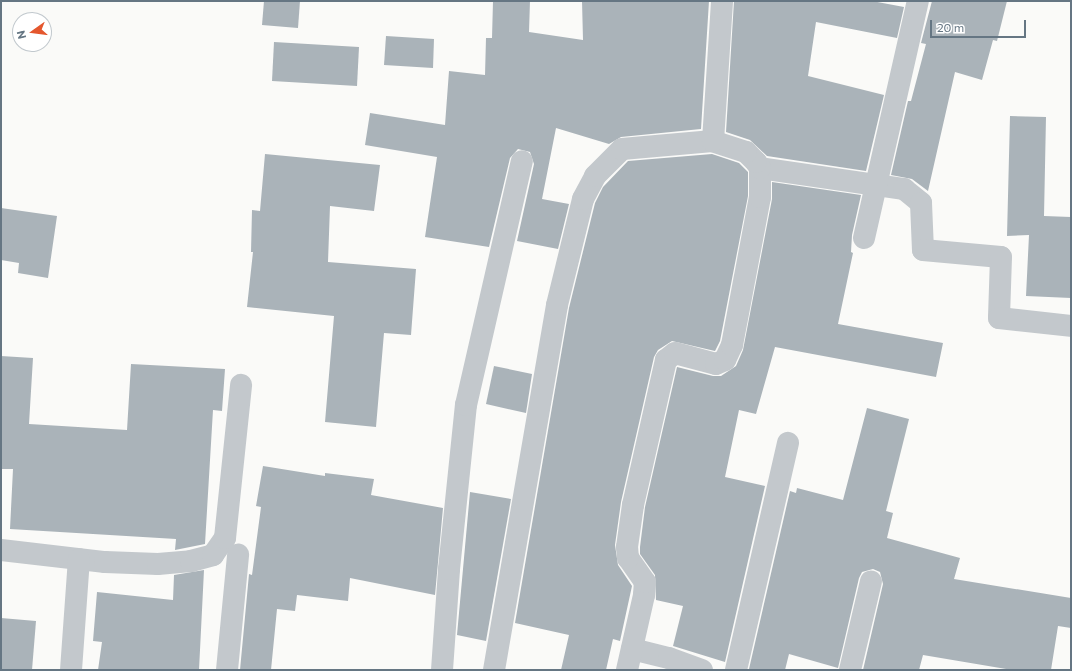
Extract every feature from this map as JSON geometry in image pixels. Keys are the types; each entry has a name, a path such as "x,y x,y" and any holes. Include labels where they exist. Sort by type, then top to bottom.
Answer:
{"street":[{"path":"713,141 722,1"},
{"path":"864,238 918,1"},
{"path":"494,670 557,305 583,199 595,176 622,149 713,141 746,152 760,168 904,189 921,204 924,250 1001,257 999,318 1071,326"},
{"path":"442,670 449,569 466,405 522,161"},
{"path":"627,670 645,582 628,558 627,547 633,505 666,360 676,353 716,364 725,360 732,345 760,197 760,168"},
{"path":"1,550 79,559 158,564 192,561 213,555 225,538 241,385"},
{"path":"736,670 788,443"},
{"path":"227,670 238,555"},
{"path":"71,670 79,559"},
{"path":"850,670 871,582"},
{"path":"632,649 669,658 702,670"}],"building":[{"path":"264,1 300,1 298,28 262,25"},
{"path":"493,1 530,1 529,32 583,40 582,1 709,1 701,129 621,137 609,144 556,128 542,199 569,204 558,249 517,241 534,164 530,152 518,149 510,158 489,247 425,237 437,157 365,145 370,113 445,125 449,71 485,75 486,38 492,38"},
{"path":"734,1 872,1 904,7 897,38 816,22 808,76 884,95 866,171 767,156 750,140 726,132"},
{"path":"932,1 1007,1 997,41 993,40 982,80 955,72 928,191 912,179 891,175 908,101 911,101 926,44 921,43"},
{"path":"386,36 434,39 433,68 384,65"},
{"path":"274,42 359,47 357,86 272,81"},
{"path":"1010,116 1046,117 1044,216 1071,217 1071,298 1026,296 1029,235 1007,236"},
{"path":"265,154 380,165 374,211 330,206 328,262 416,269 411,335 384,333 376,427 325,422 334,316 247,307 253,252 251,252 252,210 260,211"},
{"path":"712,154 739,163 748,172 748,196 720,341 715,351 672,341 658,350 654,357 621,502 615,545 618,565 632,586 620,641 613,639 606,670 561,670 569,635 515,623 569,308 595,203 603,187 628,161"},
{"path":"772,182 861,195 852,235 851,252 853,253 838,324 943,343 936,377 775,347 756,414 739,410 725,477 765,486 725,662 673,646 683,606 656,600 655,575 640,554 640,547 645,507 677,367 713,376 721,376 736,366 743,350 772,199"},
{"path":"1,208 57,216 48,278 18,273 19,263 1,260"},
{"path":"1,356 33,358 29,424 127,430 131,364 225,369 222,411 213,410 205,544 175,550 176,539 10,529 13,469 1,469"},
{"path":"494,366 532,374 526,413 486,404"},
{"path":"867,408 909,419 886,511 893,513 887,538 960,558 954,579 1071,598 1071,628 1058,626 1051,670 1012,670 923,655 919,670 863,670 883,584 880,572 873,569 862,572 859,578 838,668 789,654 785,670 749,669 790,491 796,493 797,488 843,500"},
{"path":"263,466 325,476 325,473 374,479 371,495 443,508 435,595 350,578 348,601 297,595 295,611 277,609 271,670 240,670 249,574 252,575 261,507 256,506"},
{"path":"470,492 511,499 486,641 457,635"},
{"path":"204,570 199,670 98,670 102,642 93,641 97,592 173,600 174,575"},
{"path":"1,618 36,621 32,670 1,670"}]}
